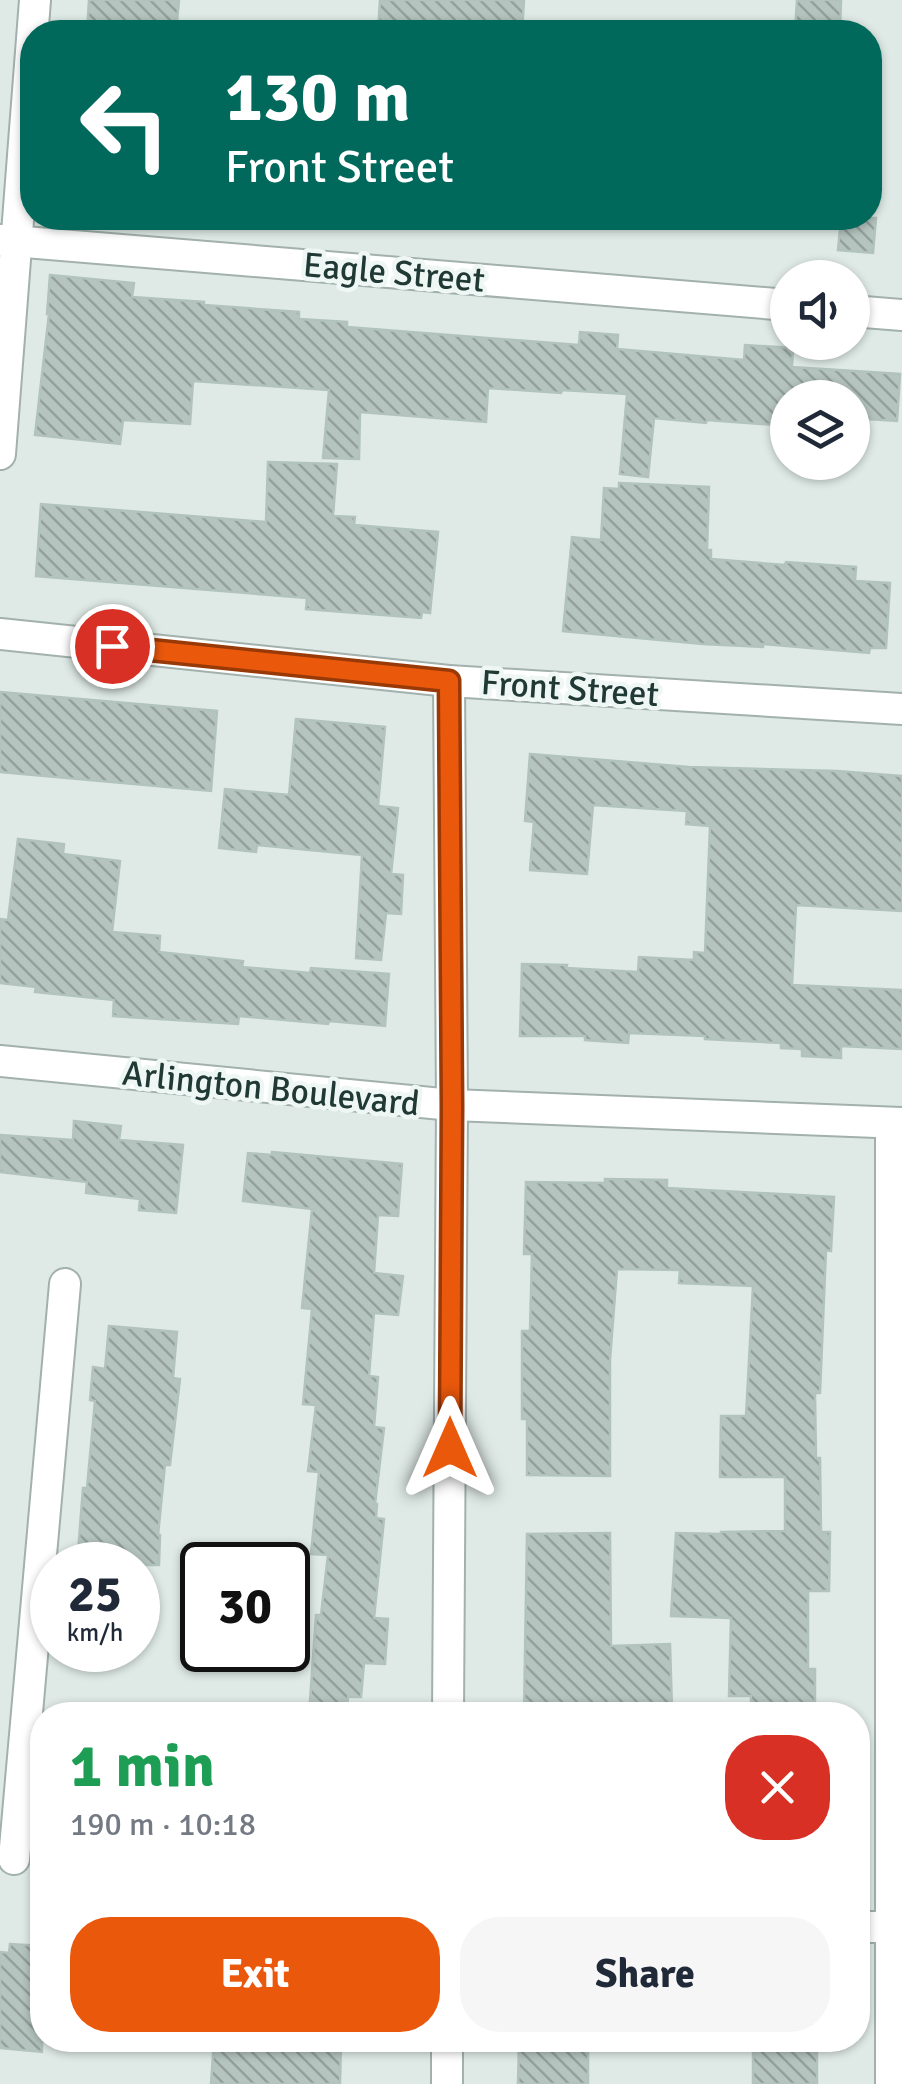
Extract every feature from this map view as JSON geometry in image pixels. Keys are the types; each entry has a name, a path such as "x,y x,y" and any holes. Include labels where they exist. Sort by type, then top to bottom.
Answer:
{"street":[{"path":"0,454 8,240 20,133"},
{"name":"Eagle Street","path":"8,240 770,304"},
{"path":"870,312 902,315"},
{"name":"Front Street","path":"0,634 449,681 902,709"},
{"path":"448,1702 452,1106 449,681"},
{"name":"Arlington Boulevard","path":"0,1061 452,1106 897,1123"},
{"path":"891,2084 896,1927 897,1123"},
{"path":"31,1702 64,1284"},
{"path":"19,1860 30,1719"},
{"path":"870,1927 896,1927"},
{"path":"447,2052 447,2084"}],"building":[{"path":"89,0 179,0 177,20 88,20"},
{"path":"380,0 524,0 523,20 379,20"},
{"path":"797,0 841,0 840,20 796,20"},
{"path":"840,230 875,230 873,253 838,250"},
{"path":"50,275 134,283 132,297 299,312 299,319 347,322 347,327 579,345 580,332 618,335 617,349 744,360 745,345 770,347 770,360 792,360 792,367 900,374 897,421 870,419 870,380 770,380 770,425 654,418 648,477 620,474 627,394 488,388 486,422 360,412 359,459 323,458 329,390 193,381 190,424 123,420 120,444 35,435"},
{"path":"268,462 337,464 333,516 355,517 354,525 438,532 430,613 422,612 421,618 306,609 307,598 36,576 41,504 266,522"},
{"path":"619,483 709,487 707,550 711,550 711,559 856,567 855,581 890,583 886,648 870,648 869,653 563,631 572,537 601,540 604,488 619,489"},
{"path":"0,692 217,711 211,791 0,772"},
{"path":"296,719 385,727 378,806 398,808 391,874 403,875 401,914 386,913 381,960 356,958 362,855 257,845 256,852 219,848 225,789 289,795"},
{"path":"530,754 689,767 902,776 902,911 796,905 792,985 902,990 902,1049 841,1046 841,1058 802,1056 802,1049 781,1048 781,1043 705,1036 629,1033 628,1043 585,1040 585,1036 520,1036 522,964 638,972 639,957 694,960 694,952 705,953 710,826 686,824 687,811 593,805 587,874 530,870 534,822 525,821"},
{"path":"18,839 64,844 63,854 120,861 112,932 160,936 159,952 243,961 242,967 389,974 385,1026 239,1016 238,1024 113,1016 114,1000 35,992 36,987 0,983 0,919 8,920"},
{"path":"74,1121 121,1126 119,1140 183,1145 176,1213 139,1210 140,1199 86,1193 87,1182 0,1172 0,1135 73,1140"},
{"path":"248,1153 402,1164 398,1216 378,1215 374,1273 403,1276 398,1315 374,1313 369,1376 378,1377 374,1427 384,1428 375,1504 376,1518 384,1519 374,1618 388,1619 385,1664 364,1663 361,1697 348,1697 347,1702 310,1702 316,1615 321,1615 328,1555 311,1554 319,1472 308,1471 316,1405 303,1404 312,1309 302,1308 312,1209 243,1201"},
{"path":"605,1179 667,1180 667,1188 834,1197 831,1251 826,1250 820,1393 815,1393 821,1532 830,1532 829,1591 808,1591 808,1669 815,1669 815,1702 751,1702 751,1696 729,1696 731,1618 671,1616 676,1533 785,1531 785,1477 720,1477 721,1416 746,1416 753,1286 679,1283 680,1270 617,1269 610,1360 610,1476 527,1475 527,1419 522,1419 522,1331 530,1331 532,1254 524,1254 526,1182 605,1183"},
{"path":"109,1326 177,1332 173,1378 180,1379 170,1465 165,1465 160,1542 79,1542 95,1401 90,1400 93,1367 105,1369"},
{"path":"610,1533 611,1646 670,1644 672,1702 524,1702 527,1534"},
{"path":"10,1944 30,1945 30,2051 0,2048 0,1952 9,1953"},
{"path":"213,2052 341,2052 340,2084 211,2084"},
{"path":"519,2052 588,2052 588,2084 518,2084"},
{"path":"753,2052 817,2052 817,2084 753,2084"}],"route":[{"path":"112,646 449,681 450,1448"}]}
